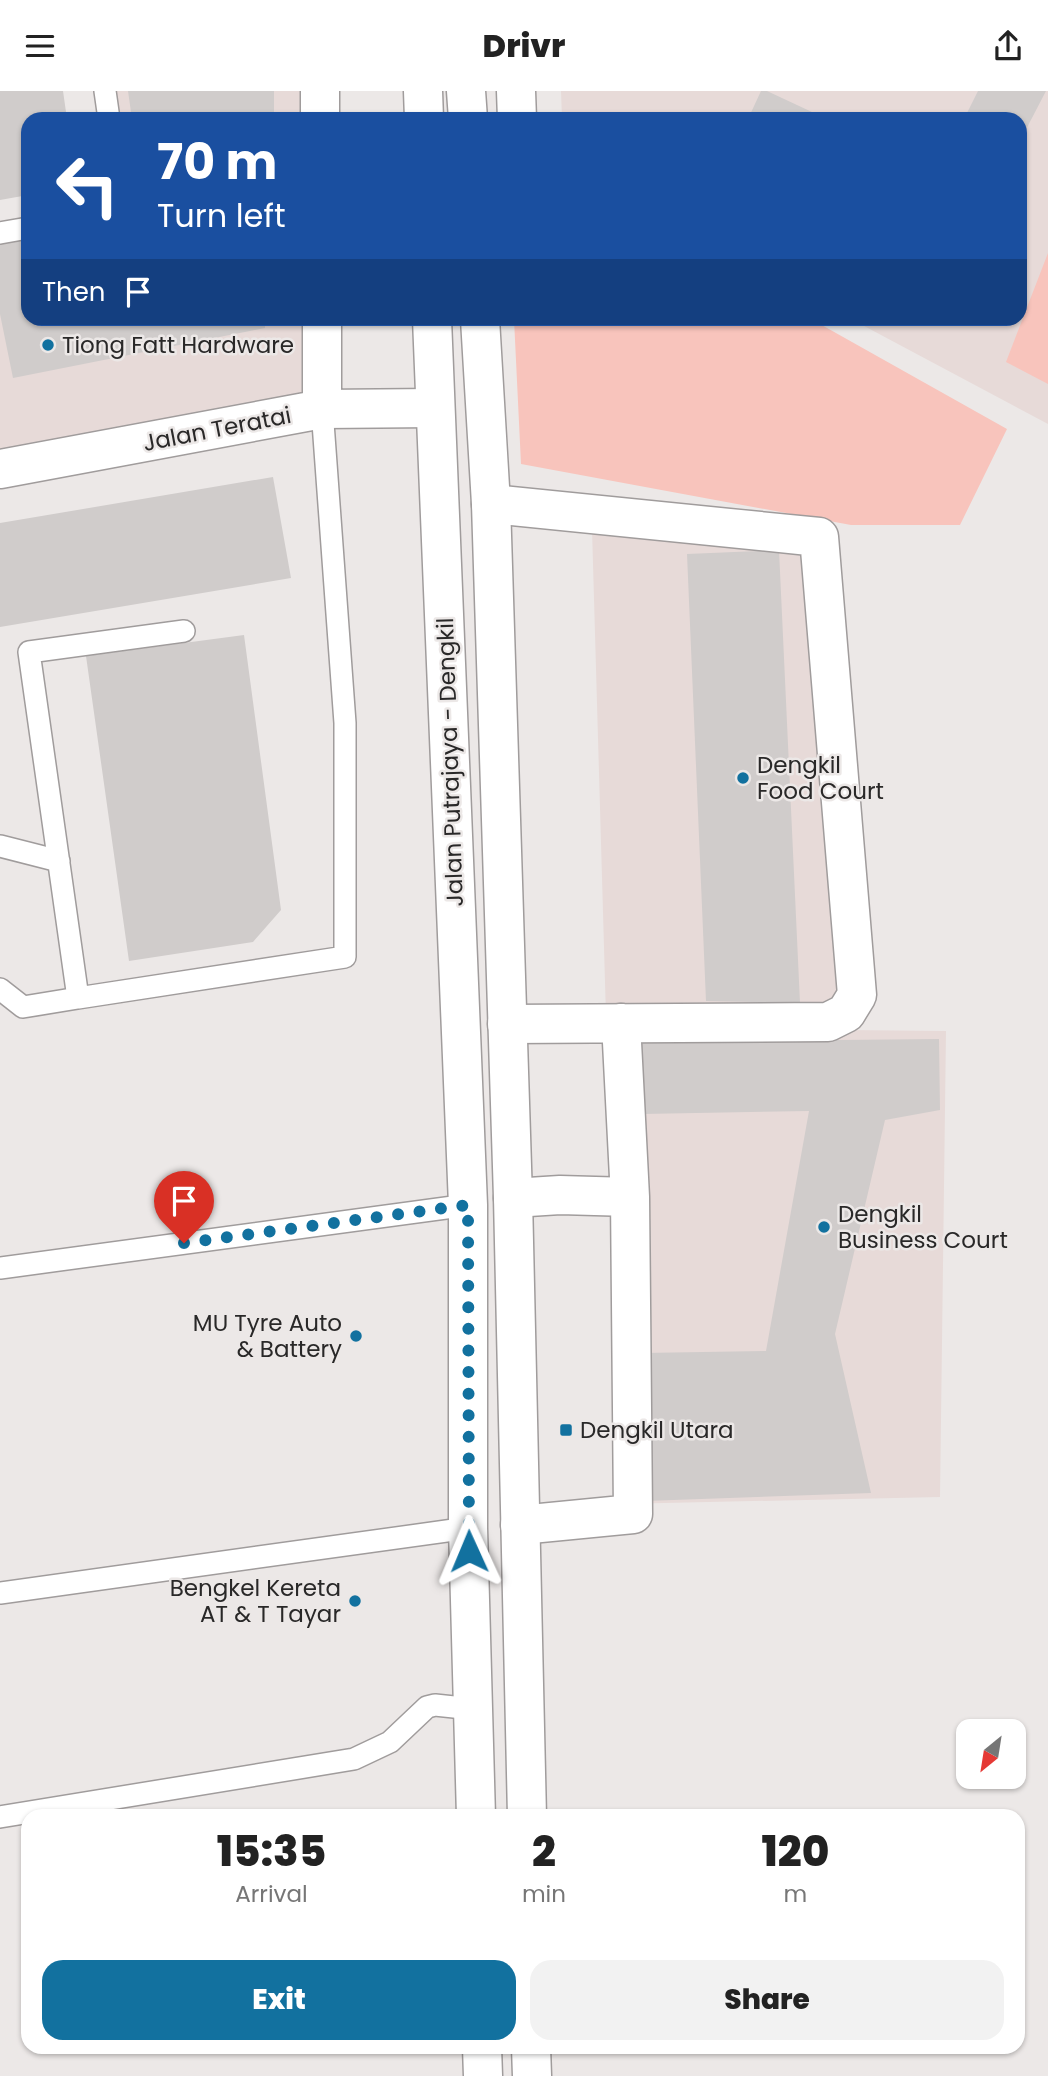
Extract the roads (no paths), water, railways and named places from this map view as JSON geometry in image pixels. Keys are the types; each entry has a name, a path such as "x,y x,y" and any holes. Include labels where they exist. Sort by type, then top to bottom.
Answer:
{"main road":[{"path":"320,91 320,112"},
{"path":"423,91 424,112"},
{"path":"466,91 468,112"},
{"path":"516,91 517,112"},
{"path":"322,326 323,409"},
{"name":"Jalan Putrajaya - Dengkil","path":"432,326 468,1205 468,1528 476,1809"},
{"path":"480,326 491,504 513,1198 527,1809"},
{"name":"Jalan Teratai","path":"0,469 323,409 435,408"},
{"path":"491,504 819,537 857,995 846,1013 828,1022 507,1024"},
{"path":"520,1525 633,1514 630,1197 621,1023"},
{"path":"513,1198 560,1195 630,1197"},
{"path":"482,2054 483,2076"},
{"path":"531,2054 532,2076"}],"lane":[{"path":"105,91 108,112"},
{"path":"0,233 21,229"},
{"path":"0,989 23,1007 345,957 345,723 323,409"},
{"path":"78,998 29,652 184,631"},
{"path":"0,846 59,861"},
{"path":"0,1268 468,1205"},
{"path":"0,1593 468,1528"},
{"path":"49,1809 354,1759 390,1742 427,1707 435,1705 473,1710"},
{"path":"0,1817 21,1814"}],"place":[{"name":"Tiong Fatt Hardware","path":"48,345"},
{"name":"Dengkil Food Court","path":"743,778"},
{"name":"Dengkil Business Court","path":"824,1227"},
{"name":"MU Tyre Auto & Battery","path":"356,1336"},
{"name":"Dengkil Utara","path":"566,1430"},
{"name":"Bengkel Kereta AT & T Tayar","path":"355,1601"}]}
